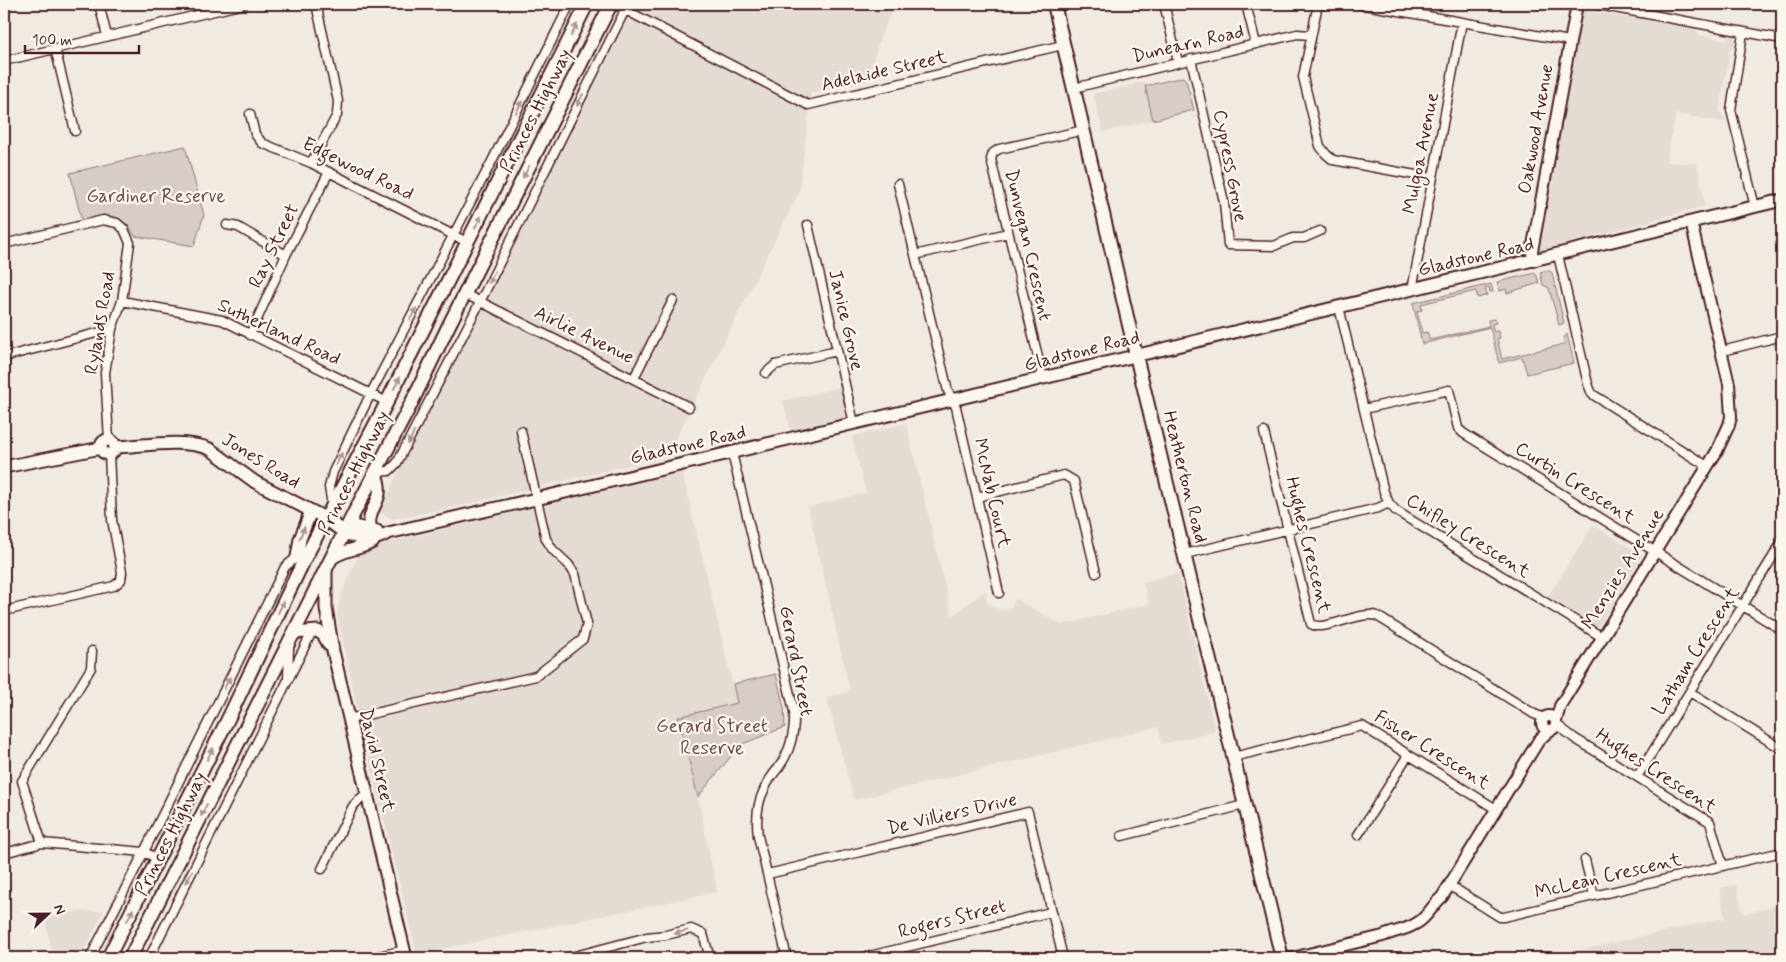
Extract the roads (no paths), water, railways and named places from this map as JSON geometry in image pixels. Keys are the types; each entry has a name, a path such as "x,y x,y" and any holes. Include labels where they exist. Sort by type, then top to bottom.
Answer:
{"main road":[{"name":"Princes Highway","path":"108,957 228,719 300,558 325,518 387,402 587,4"},
{"name":"Princes Highway","path":"130,958 613,4"},
{"name":"Heatherton Road","path":"1054,4 1136,356 1282,958"},
{"name":"Gladstone Road","path":"346,529 379,534 536,499 1782,200"},
{"name":"Jones Road","path":"4,467 109,447 175,444 202,446 210,449 256,482 325,518"},
{"path":"329,563 345,550 364,546 379,534 369,516 380,490 375,472"},
{"path":"300,558 300,538 308,520 309,511"},
{"path":"325,518 346,529"},
{"name":"David Street","path":"329,563 326,608 333,651 406,954"},
{"path":"292,638 313,630 318,631 324,634 333,651"}],"street":[{"path":"100,4 107,36"},
{"path":"4,61 107,36 205,9 244,4"},
{"path":"311,163 337,115 338,101 316,4"},
{"name":"Princes Highway","path":"332,505 329,491 331,476 371,393 492,161 570,4"},
{"name":"Adelaide Street","path":"613,4 626,7 808,105 1063,45"},
{"path":"1164,4 1178,62"},
{"path":"1246,4 1256,44"},
{"path":"1318,4 1303,77 1320,146 1333,160 1432,178"},
{"path":"1359,4 1570,41"},
{"name":"Oakwood Avenue","path":"1534,261 1532,251 1577,4"},
{"path":"1593,4 1781,39 1782,28"},
{"path":"375,472 389,471 398,464 626,7"},
{"name":"Mulgoa Avenue","path":"1412,290 1462,22"},
{"path":"1743,33 1731,110 1755,207"},
{"name":"Dunearn Road","path":"1074,88 1297,34 1311,35"},
{"path":"55,48 75,131"},
{"name":"Cypress Grove","path":"1191,59 1224,202 1228,245 1274,246 1293,238 1304,238 1320,231"},
{"name":"Edgewood Road","path":"250,114 255,134 262,143 311,163 467,242"},
{"name":"Dunvegan Crescent","path":"1043,378 991,162 993,153 999,150 1084,130"},
{"path":"492,161 499,179"},
{"name":"Ray Street","path":"250,335 286,255 329,172"},
{"name":"McNab Court","path":"898,184 948,391 956,406 1000,593"},
{"name":"Rylands Road","path":"4,244 103,220 116,223 124,229 130,243 122,301 112,329 105,373 112,520 122,572 121,580 114,586 4,611"},
{"name":"Menzies Avenue","path":"1292,958 1383,936 1417,923 1427,915 1442,897 1707,466 1732,433 1736,418 1736,400 1729,384 1691,222"},
{"path":"227,225 238,228 286,255"},
{"name":"Janice Grove","path":"808,225 854,423"},
{"path":"915,255 1008,233"},
{"path":"1558,255 1588,384 1592,394 1707,466"},
{"name":"Airlie Avenue","path":"465,294 689,407"},
{"path":"634,378 673,300"},
{"name":"Sutherland Road","path":"122,301 222,320 387,402"},
{"name":"Chifley Crescent","path":"1339,307 1388,503 1396,511 1602,637"},
{"path":"4,357 112,329"},
{"path":"1722,351 1782,336"},
{"path":"766,373 775,365 837,351"},
{"name":"Curtin Crescent","path":"1364,409 1449,390 1458,428 1463,433 1782,630"},
{"path":"349,719 536,676 583,639 588,624 575,574 552,550 548,543 521,431"},
{"name":"Hughes Crescent","path":"1264,432 1309,621 1313,626 1367,615 1377,616 1710,822 1723,866"},
{"name":"Gerard Street","path":"732,453 794,716 794,729 789,748 784,759 767,783 758,808 758,836 787,958"},
{"path":"977,497 1064,475 1074,480 1096,573"},
{"path":"1185,554 1378,508 1388,503"},
{"name":"Latham Crescent","path":"1637,777 1782,542"},
{"path":"91,956 285,567 300,558"},
{"path":"149,958 313,630"},
{"path":"288,680 292,638"},
{"path":"42,842 22,781 91,668 92,651"},
{"path":"1690,692 1782,749"},
{"path":"218,701 228,719"},
{"name":"Fisher Crescent","path":"1233,757 1362,726 1496,808"},
{"path":"1358,835 1408,755"},
{"path":"322,868 353,806 361,798 368,796"},
{"path":"1122,836 1244,805"},
{"name":"De Villiers Drive","path":"768,874 1028,812 1063,958"},
{"path":"4,853 42,842 144,852 158,859"},
{"name":"McLean Crescent","path":"1449,885 1492,913 1504,918 1782,852"},
{"path":"1585,860 1594,896"},
{"name":"Rogers Street","path":"861,958 1051,912"},
{"path":"567,958 590,955 647,937 690,930 703,934 710,958"},
{"path":"105,931 108,957"},
{"path":"370,958 406,954"}],"park label":[{"name":"Gardiner Reserve","path":"156,196"},
{"name":"Gerard Street Reserve","path":"712,737"}]}
